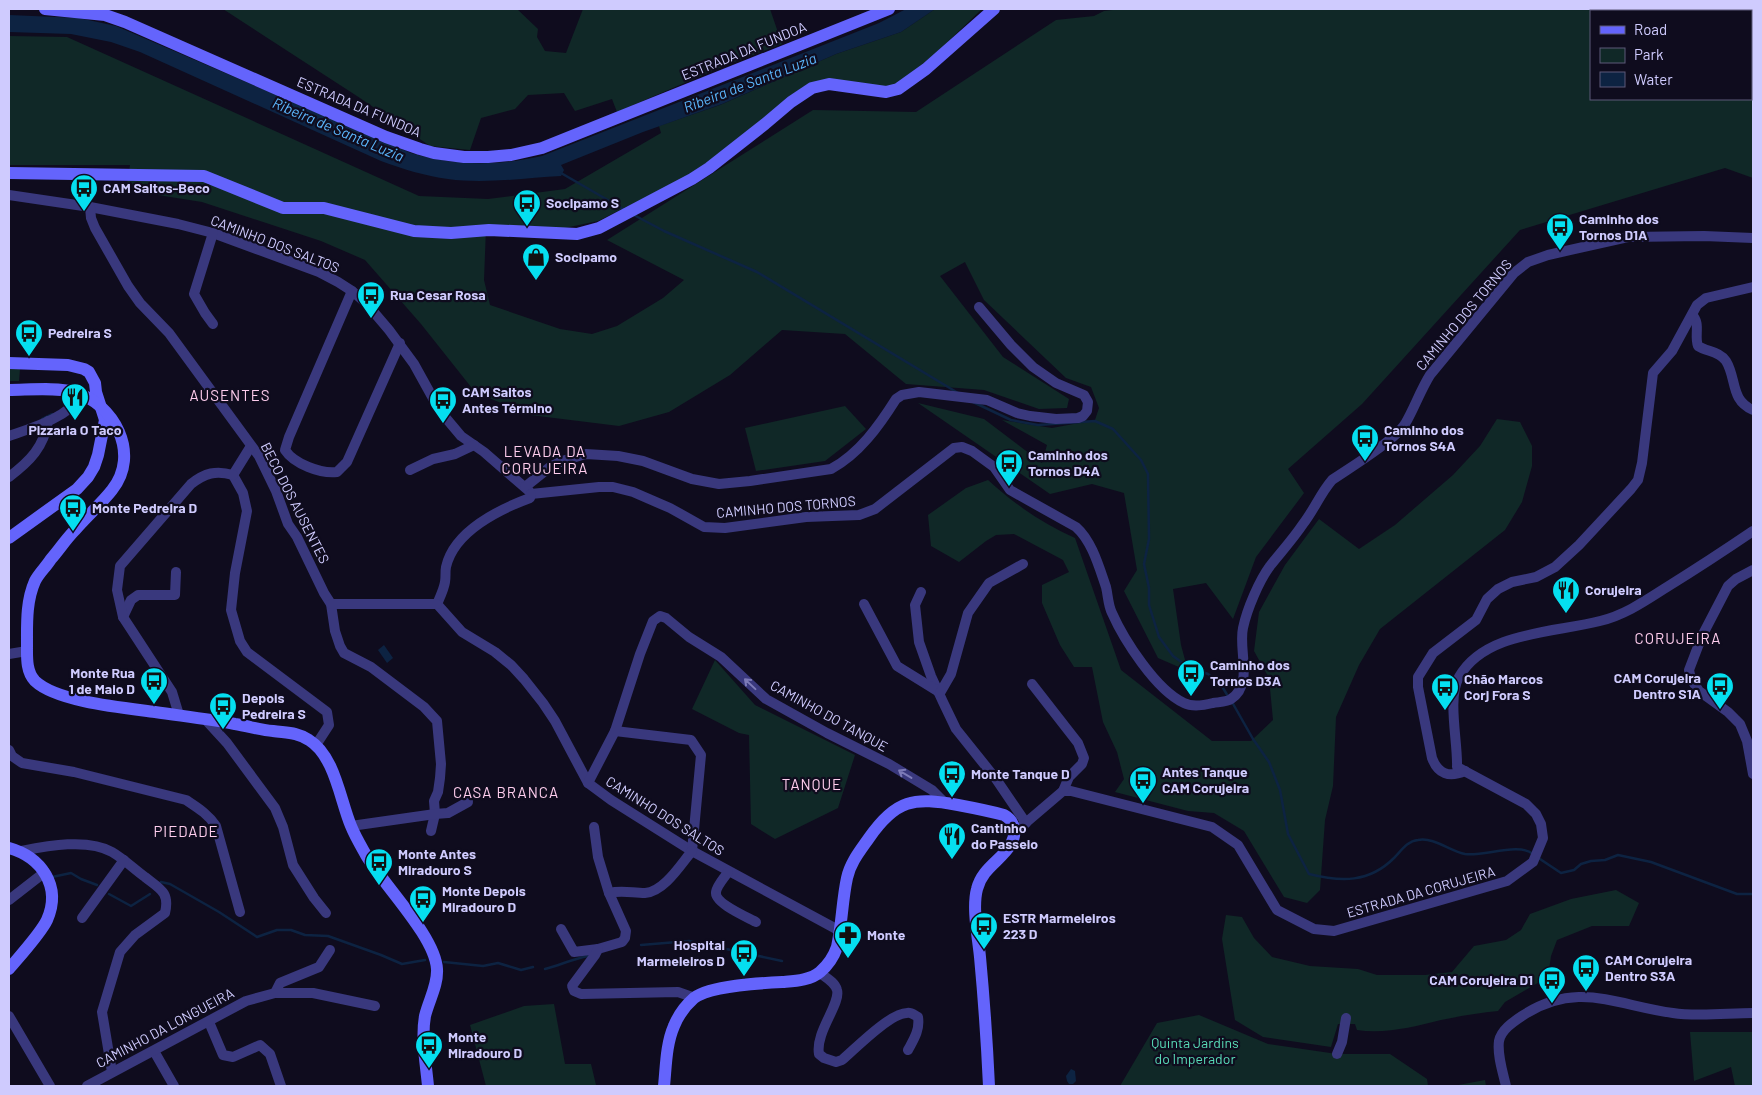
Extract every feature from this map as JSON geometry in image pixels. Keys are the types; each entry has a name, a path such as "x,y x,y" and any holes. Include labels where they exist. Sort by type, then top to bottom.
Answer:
{"main road":[{"name":"ESTRADA DA FUNDOA","path":"45,9 106,15 386,137 427,151 464,157 511,155 542,148 889,9"},
{"path":"9,173 204,176 283,208 324,208 414,230 451,232 489,230 577,234 599,228 692,179 765,124 790,102 812,88 829,84 886,92 898,89 926,69 994,9"},
{"path":"9,363 68,365 84,369 89,372 95,383 105,420 98,455 88,477 76,489 9,538"},
{"path":"9,390 66,390 90,398 102,407 115,422 121,433 124,446 123,467 118,482 72,532 38,577 29,598 27,651 29,672 36,681 53,691 109,707 205,719 293,733 307,738 316,745 331,769 351,826 376,870 411,916 435,954 438,971 436,984 425,1018 424,1042 428,1086"},
{"path":"664,1086 669,1045 674,1026 684,1010 695,998 724,988 797,981 820,973 835,952 851,865 887,816 908,804 934,800 1004,815 1013,823 1014,838 1010,846 984,874 977,889 976,907 988,1086"},
{"path":"9,969 46,922 51,908 51,891 45,872 35,860 15,850"}],"street":[{"name":"CAMINHO DOS SALTOS","path":"9,195 90,207 178,224 213,233 319,272 352,291 366,303 400,343 440,411 461,436 528,490"},
{"name":"BECO DOS AUSENTES","path":"90,207 90,218 128,286 140,303 169,333 259,456 276,491 288,524 297,537 331,604 335,631 344,653 371,667 424,707 437,721 441,764 438,792 434,800 435,814 431,831"},
{"path":"213,233 194,294 213,324"},
{"name":"CAMINHO DOS TORNOS","path":"528,490 613,487 633,492 670,508 704,527 725,528 806,516 859,516 875,509 954,448 962,447 994,467 1010,490 1076,527 1082,533 1089,542 1106,587 1111,610 1124,638 1134,653 1173,697 1185,704 1205,705 1230,699 1241,690 1244,679 1243,627 1252,600 1269,568 1304,524 1324,490 1332,480 1396,436 1405,424 1430,375 1514,273 1528,262 1548,255 1628,237 1704,236 1753,238"},
{"path":"1465,771 1449,775 1435,767 1418,687 1418,677 1433,653 1476,620 1488,599 1498,589 1512,582 1536,577 1555,567 1585,538 1638,480 1653,373 1672,351 1697,306 1706,298 1753,287"},
{"path":"352,291 289,436 285,450 290,457 323,473 337,472 342,468 347,462 400,343"},
{"path":"331,604 437,604 445,583 446,566 453,549 460,540 484,519 530,498 528,490 550,467 586,454 644,460 692,479 713,484 732,484 821,471 841,464 865,442 896,399 902,395 919,392 987,400 1024,414 1056,420 1078,418 1088,411 1088,402 1084,395 1056,383 1033,367 1011,346 979,307"},
{"path":"1692,314 1697,322 1696,341 1698,346 1719,354 1725,360 1737,396 1746,407 1753,410"},
{"path":"9,436 66,412 83,395"},
{"path":"9,477 33,455 46,434 48,420"},
{"path":"410,470 433,459 455,454 474,445"},
{"path":"233,475 251,446"},
{"path":"179,716 172,692 123,617 117,590 120,566 191,484 201,476 224,472 233,475 243,493 247,511 232,593 231,610 234,624 247,652 327,712 329,725 316,745"},
{"path":"1465,771 1457,767 1458,753 1454,723 1455,687 1467,665 1488,648 1508,640 1600,621 1628,612 1753,531"},
{"path":"940,693 951,674 968,613 988,583 1023,564"},
{"path":"1753,570 1736,579 1728,586 1702,636 1689,670 1691,679 1699,691 1728,712 1740,724 1747,741 1753,774"},
{"path":"123,617 131,600 138,595 174,595 176,572"},
{"path":"921,592 915,606 919,642 931,676 956,729 996,779 1026,822"},
{"name":"CAMINHO DOS SALTOS","path":"437,604 462,632 495,652 524,679 543,703 588,783 611,800 692,851 840,931"},
{"path":"864,604 897,666 940,693"},
{"name":"CAMINHO DO TANQUE","path":"615,731 640,654 656,618 660,616 666,618 689,637 721,657 766,699 827,733 889,764 932,790 944,802"},
{"path":"9,654 27,651"},
{"path":"1014,830 1063,791 1069,777 1082,764 1084,758 1078,743 1032,684"},
{"path":"205,719 227,743 275,808 283,827 293,865 326,913"},
{"path":"588,783 615,731 691,740 701,755 692,851 670,878 659,888 647,893 623,890 609,893"},
{"path":"9,750 12,756 22,763 91,775 186,800 197,807 209,816 216,826 240,912"},
{"name":"ESTRADA DA CORUJEIRA","path":"1063,791 1071,791 1212,827 1238,845 1277,910 1314,929 1334,931 1506,881 1533,862 1543,838 1541,824 1536,814 1526,804 1465,771"},
{"path":"351,826 448,813 468,802"},
{"path":"561,929 574,952 598,949 622,942 625,938 626,931 609,893 598,857 594,827"},
{"path":"15,850 68,844 98,847 110,851 124,860 164,892 168,903 166,913 136,934 120,952 102,1012 112,1072"},
{"path":"82,918 124,860"},
{"path":"9,900 45,872"},
{"path":"728,872 716,890 716,895 720,901 731,909 756,922"},
{"path":"598,949 572,986 574,991 581,994 678,992 695,998"},
{"path":"275,993 280,983 319,967 330,950"},
{"path":"820,973 834,984 837,989 837,998 820,1038 819,1054 836,1062 842,1060 891,1018 900,1014 912,1013 919,1016 919,1025 918,1031 908,1050"},
{"name":"CAMINHO DA LONGUEIRA","path":"87,1086 246,1001 275,993 312,993 375,1006"},
{"path":"1506,1086 1499,1044 1503,1032 1514,1021 1553,1001 1570,997 1589,996 1675,1014 1753,1013"},
{"path":"9,1016 50,1086"},
{"path":"1337,1054 1342,1042 1346,1018"},
{"path":"209,1022 223,1055 234,1057 260,1045 270,1054 281,1086"},
{"path":"154,1051 174,1086"}],"green space":[{"path":"223,9 517,9 538,29 537,37 545,51 566,53 583,9 770,9 782,44 724,66 617,112 612,99 575,111 564,93 528,95 515,109 481,118 470,150 430,146"},
{"path":"935,9 982,9 935,54 892,89 829,79 700,170 598,221 560,229 486,228 484,280 490,305 560,329 592,334 617,326 663,298 684,280 607,240 813,110 916,112 1056,20 1094,16 1104,11 1121,9 1724,9 1590,10 1590,100 1752,100 1752,44 1753,178 1725,168 1520,230 1362,404 1288,469 1304,493 1256,557 1233,619 1206,583 1173,589 1181,645 1188,671 1158,658 1124,591 1137,570 1124,493 1092,484 1050,494 918,403 984,419 1042,463 1047,445 1002,420 1052,428 1095,420 1099,408 1091,387 1066,378 984,300 965,262 940,276 1003,357 1069,399 1067,408 1039,409 984,390 906,384 845,334 782,330 730,375 669,412 619,426 530,415 475,392 421,324 365,260 321,241 202,202 126,190 130,165 9,165 9,36 67,37 419,196 488,199 565,189 661,133 659,126 720,105 836,54 901,32"},
{"path":"9,368 20,369 19,381 9,381"},
{"path":"845,406 866,429 825,461 756,471 745,428"},
{"path":"1497,419 1520,422 1532,446 1532,466 1522,502 1505,530 1380,629 1359,665 1336,717 1333,786 1325,820 1320,890 1307,903 1284,897 1244,831 1214,813 1188,811 1115,792 1124,779 1117,752 1103,722 1092,667 1074,667 1060,645 1042,603 1042,585 1069,572 1063,560 1014,534 996,535 959,562 931,546 928,515 966,488 988,480 1029,513 1075,538 1121,670 1212,741 1251,741 1273,720 1269,678 1254,651 1259,612 1285,565 1319,519 1359,549 1395,525 1453,475 1480,446"},
{"path":"715,660 755,705 855,755 838,808 775,839 751,824 749,735 739,733 692,709"},
{"path":"1616,890 1639,903 1629,926 1592,926 1557,940 1551,956 1548,977 1505,1002 1498,1011 1378,1031 1357,1030 1355,1024 1338,1024 1331,1047 1263,1037 1235,1020 1222,939 1226,915 1242,917 1254,938 1272,957 1310,966 1358,969 1377,975 1425,975 1452,972 1474,946 1506,940 1521,930 1530,914 1571,899"},
{"path":"554,1004 565,1064 591,1064 596,1085 486,1086 470,1025 524,1006"},
{"name":"Quinta Jardins do Imperador","path":"1199,1015 1268,1044 1337,1054 1390,1054 1427,1079 1428,1086 1120,1086 1157,1023"},
{"path":"1690,1032 1753,1032 1753,1086 1735,1086 1731,1067 1694,1081"},
{"path":"1485,1080 1486,1086 1453,1086"}],"water":[{"name":"Ribeira de Santa Luzia","path":"906,9 935,9 901,32 836,54 722,104 643,132 561,165 564,170 561,176 490,181 439,178 381,161 140,52 111,42 71,34 9,32 9,15 79,18 116,26 411,153 460,162 492,163 542,156 879,23"},
{"path":"384,645 393,658 387,663 378,650"},
{"path":"1071,1069 1075,1071 1076,1081 1073,1084 1069,1084 1066,1076"}],"waterway":[{"path":"561,173 625,210"},
{"path":"632,214 664,231 757,272 958,393"},
{"path":"973,402 1011,420 1038,425 1095,421 1113,429 1141,460 1148,474 1149,539 1144,564 1149,588 1149,605 1159,637 1173,656 1187,666 1208,674 1220,683 1229,698"},
{"path":"42,419 52,414"},
{"path":"1232,702 1253,739 1269,762 1280,790 1288,834 1309,874 1343,879 1365,876 1384,866 1407,844 1418,840 1430,840 1465,854 1519,849 1533,854"},
{"path":"1537,857 1561,873 1574,870 1581,864 1605,860 1618,855 1651,862 1737,894 1753,894"},
{"path":"52,877 71,873 97,885"},
{"path":"161,882 170,884 219,912 257,937 277,930 291,930 305,935 328,936 402,964 425,960"},
{"path":"109,894 131,906 150,894"},
{"path":"641,945 689,941 782,961"},
{"path":"545,969 588,956"},
{"path":"444,962 483,966 498,963 521,970 533,967"}],"place":[{"name":"CAM Saltos-Beco","path":"84,212"},
{"name":"Socipamo S","path":"527,227"},
{"name":"Caminho dos Tornos D1A","path":"1560,251"},
{"name":"Socipamo","path":"536,281"},
{"name":"Rua Cesar Rosa","path":"371,319"},
{"name":"Pedreira S","path":"29,357"},
{"name":"Pizzaria O Taco","path":"75,421"},
{"name":"CAM Saltos Antes Término","path":"443,424"},
{"name":"Caminho dos Tornos S4A","path":"1365,462"},
{"name":"Caminho dos Tornos D4A","path":"1009,487"},
{"name":"Monte Pedreira D","path":"73,532"},
{"name":"Corujeira","path":"1566,614"},
{"name":"Caminho dos Tornos D3A","path":"1191,697"},
{"name":"Monte Rua 1 de Maio D","path":"154,705"},
{"name":"CAM Corujeira Dentro S1A","path":"1720,710"},
{"name":"Chão Marcos Corj Fora S","path":"1445,711"},
{"name":"Depois Pedreira S","path":"223,730"},
{"name":"Monte Tanque D","path":"952,798"},
{"name":"Antes Tanque CAM Corujeira","path":"1143,804"},
{"name":"Cantinho do Passeio","path":"952,860"},
{"name":"Monte Antes Miradouro S","path":"379,886"},
{"name":"Monte Depois Miradouro D","path":"423,923"},
{"name":"ESTR Marmeleiros 223 D","path":"984,950"},
{"name":"Monte","path":"848,959"},
{"name":"Hospital Marmeleiros D","path":"744,977"},
{"name":"CAM Corujeira Dentro S3A","path":"1586,992"},
{"name":"CAM Corujeira D1","path":"1552,1004"},
{"name":"Monte Miradouro D","path":"429,1069"}],"district":[{"name":"AUSENTES","path":"230,396"},
{"name":"LEVADA DA CORUJEIRA","path":"545,460"},
{"name":"CORUJEIRA","path":"1678,639"},
{"name":"TANQUE","path":"812,785"},
{"name":"CASA BRANCA","path":"506,793"},
{"name":"PIEDADE","path":"186,832"}]}
